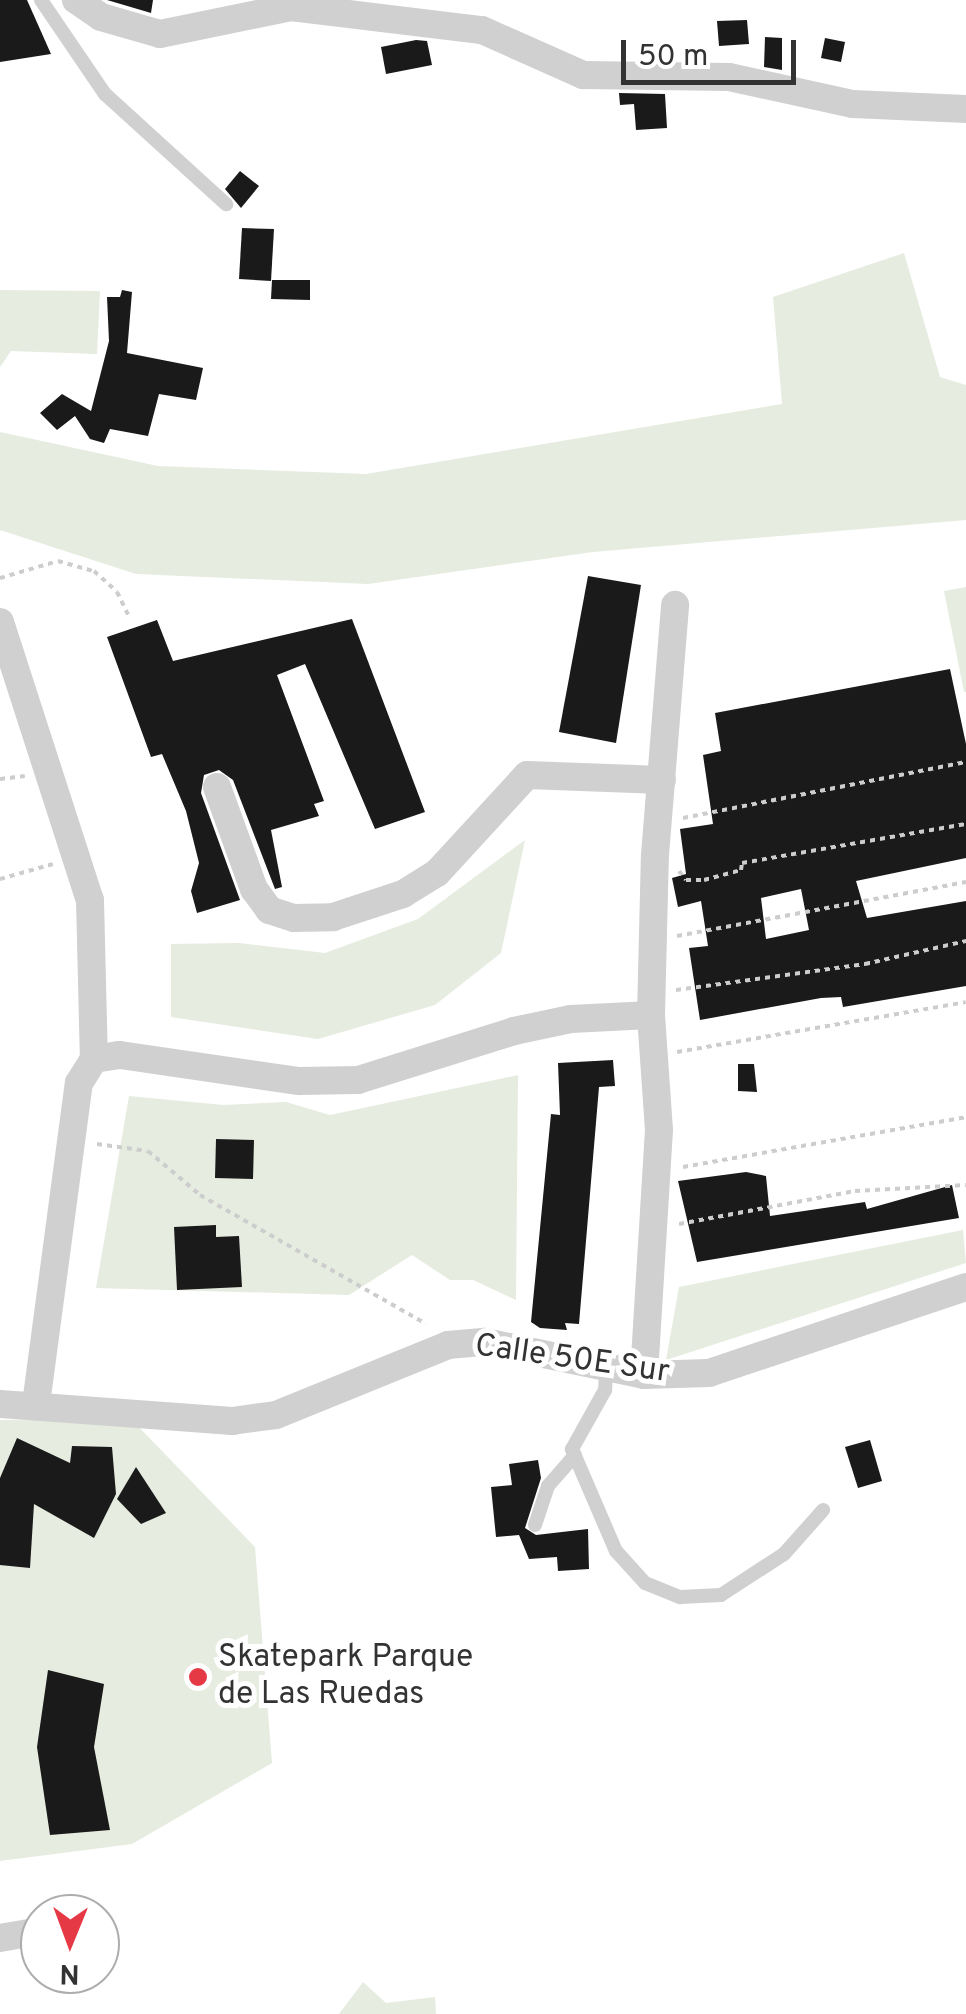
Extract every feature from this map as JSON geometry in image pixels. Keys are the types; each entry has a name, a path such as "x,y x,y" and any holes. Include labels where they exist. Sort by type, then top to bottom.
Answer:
{"street":[{"path":"76,0 101,17 160,34 292,6 482,30 583,75 729,77 853,104 966,109"},
{"path":"644,1375 658,1170 651,1004 654,872 675,605"},
{"path":"0,622 90,900 94,1060 79,1083 36,1404"},
{"path":"218,788 254,889 269,910 294,918 333,917 403,894 437,873 528,775 662,780"},
{"path":"94,1060 120,1055 299,1080 358,1080 571,1019 651,1004"},
{"name":"Calle 50E Sur","path":"0,1404 232,1420 276,1416 448,1344 485,1342 644,1375 708,1373 966,1286"}],"lane":[{"path":"41,0 104,94 226,204"},
{"path":"606,1367 605,1390 576,1432 575,1455 630,1572 680,1597 702,1598 738,1587 784,1554 822,1510"},
{"path":"535,1524 548,1486 575,1455"}],"path":[{"path":"0,578 58,562 94,570 117,592 129,618"},
{"path":"658,823 966,762"},
{"path":"654,872 704,880 742,870 742,863 966,824"},
{"path":"0,879 45,868 74,852"},
{"path":"653,940 966,882"},
{"path":"651,1004 966,941"},
{"path":"653,1057 966,1002"},
{"path":"658,1170 966,1118"},
{"path":"71,1140 148,1151 200,1195 418,1316 448,1344"},
{"path":"656,1227 855,1192 966,1185"}],"shaded area":[{"path":"904,253 940,377 966,385 966,520 593,552 368,584 136,574 0,530 0,432 158,466 366,474 782,404 773,297"},
{"path":"0,290 100,291 97,354 11,351 0,367"},
{"path":"966,587 966,692 964,692 944,591"},
{"path":"525,840 501,953 435,1005 318,1039 171,1017 171,944 239,943 325,953 418,919"},
{"path":"518,1075 516,1300 473,1280 450,1280 412,1255 349,1295 96,1288 129,1096 223,1105 286,1102 330,1115"},
{"path":"963,1230 966,1263 666,1360 679,1287"},
{"path":"130,1418 255,1547 272,1763 132,1844 0,1861 0,1420"},
{"path":"363,1982 386,2003 435,1997 436,2014 339,2014"}],"building":[{"path":"0,0 27,0 51,54 0,62"},
{"path":"107,0 153,0 151,13"},
{"path":"747,20 749,44 719,46 717,21"},
{"path":"765,37 782,38 782,70 764,67"},
{"path":"825,38 845,42 841,62 821,58"},
{"path":"427,41 432,65 386,74 381,47"},
{"path":"619,93 665,94 667,128 636,130 634,104 620,105"},
{"path":"240,171 259,186 241,208 225,189"},
{"path":"242,228 274,229 271,281 239,279"},
{"path":"272,280 310,280 310,300 271,299"},
{"path":"122,290 132,292 127,353 203,368 196,400 159,394 148,436 110,429 104,443 90,439 75,416 57,430 40,413 62,394 91,411 109,341 107,297 120,297"},
{"path":"588,576 641,585 616,743 559,732"},
{"path":"352,619 425,812 375,829 305,664 277,675 324,801 314,804 319,816 271,830 282,887 275,889 233,780 219,770 204,775 201,793 240,900 197,913 191,891 199,863 186,811 162,754 151,757 107,637 157,620 173,661"},
{"path":"950,669 966,744 966,858 856,881 867,918 966,901 966,986 843,1007 841,997 821,998 700,1020 689,948 708,946 701,901 678,907 672,878 686,874 680,829 713,824 703,755 721,751 715,713","holes":["801,889 809,930 766,939 761,898"]},
{"path":"613,1060 615,1086 599,1087 579,1324 565,1323 567,1330 540,1328 531,1322 551,1114 560,1115 558,1063"},
{"path":"738,1064 754,1064 757,1092 738,1091"},
{"path":"216,1139 254,1140 253,1179 215,1178"},
{"path":"746,1172 766,1176 770,1216 865,1202 867,1209 952,1185 959,1218 697,1262 678,1181"},
{"path":"216,1225 216,1237 239,1236 242,1287 177,1290 174,1227"},
{"path":"17,1438 70,1463 72,1446 112,1447 116,1494 94,1538 34,1504 30,1568 0,1565 0,1478"},
{"path":"870,1440 882,1481 858,1488 845,1447"},
{"path":"538,1460 541,1478 525,1528 536,1535 588,1529 589,1569 558,1571 557,1557 529,1559 519,1535 496,1537 491,1487 512,1485 509,1464"},
{"path":"136,1467 166,1513 141,1524 117,1499"},
{"path":"48,1670 104,1684 94,1747 110,1830 50,1835 37,1747"}],"place":[{"name":"Skatepark Parque de Las Ruedas","path":"198,1677"}]}
